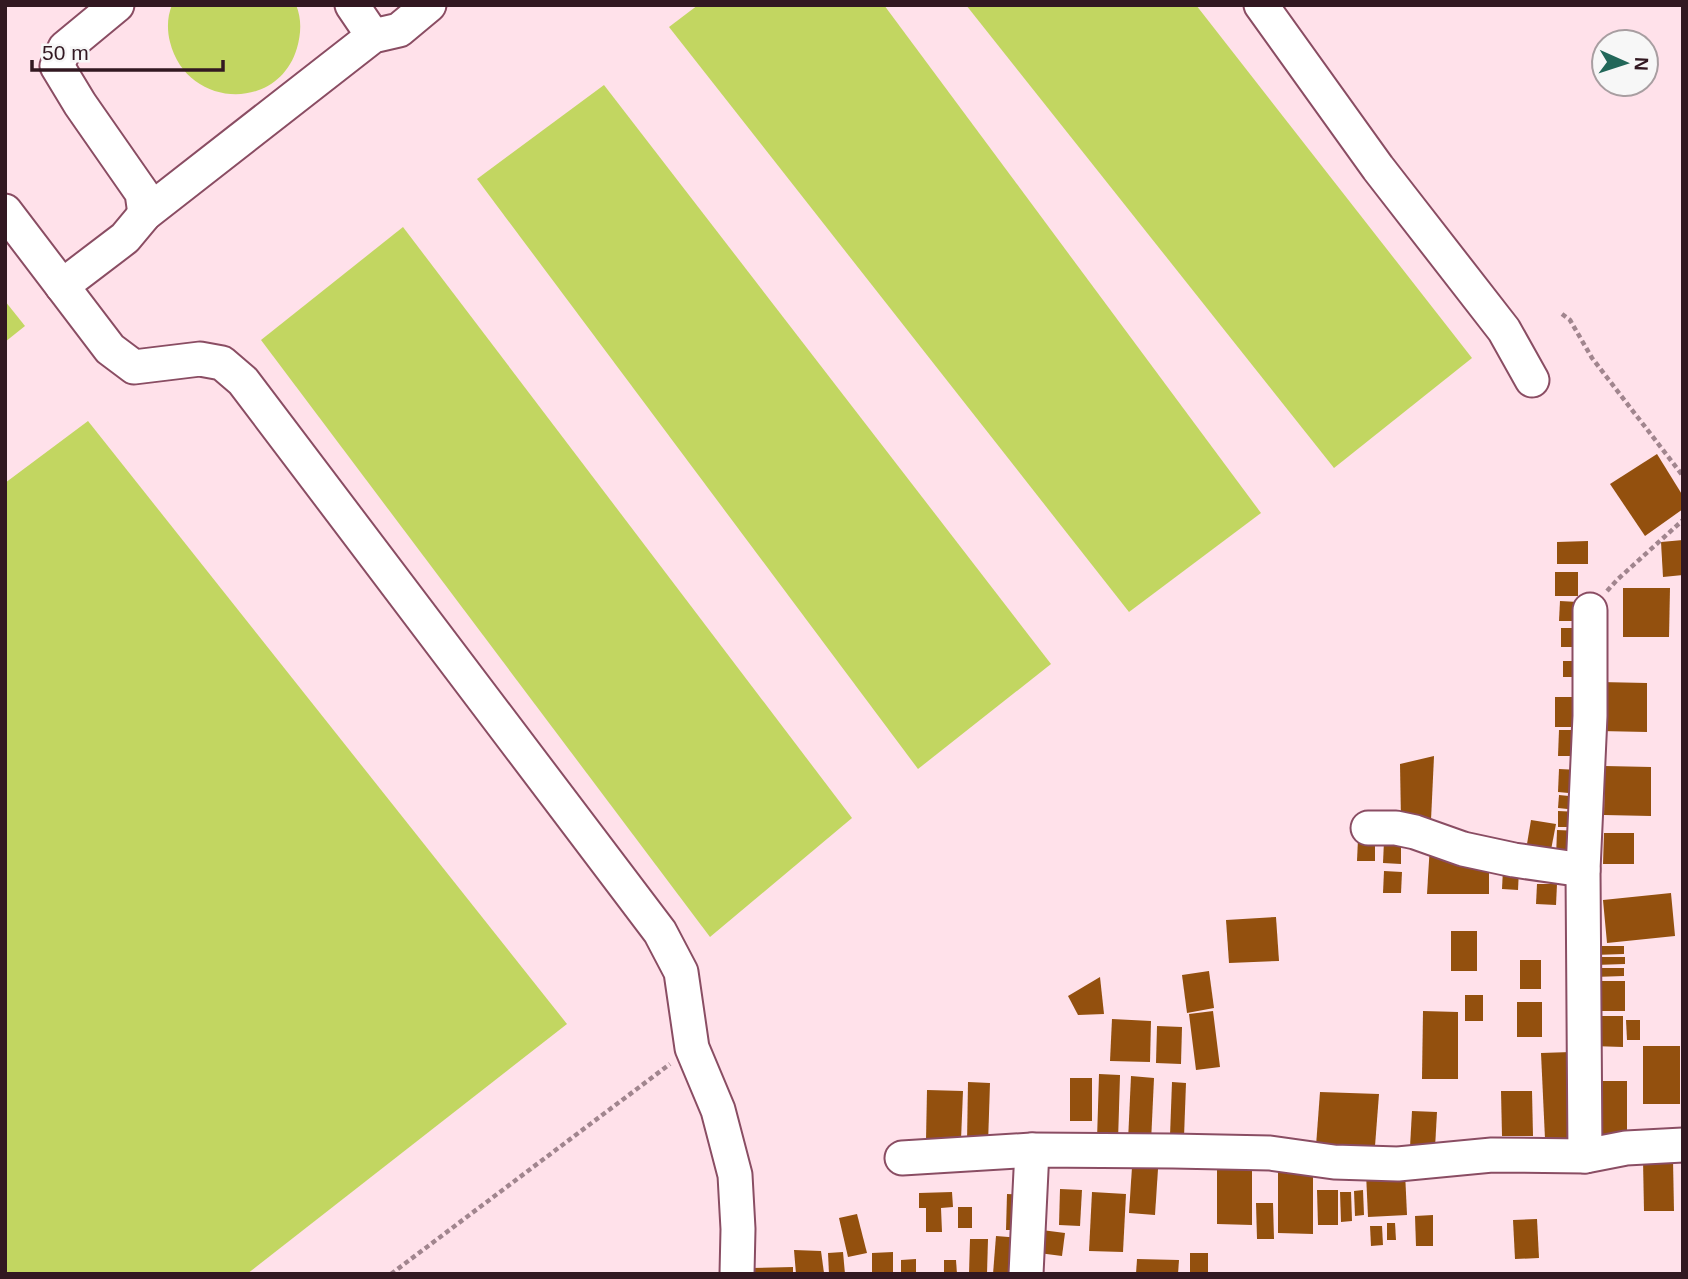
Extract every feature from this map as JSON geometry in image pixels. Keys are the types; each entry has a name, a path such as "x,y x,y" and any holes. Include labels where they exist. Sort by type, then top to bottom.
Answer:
{"street":[{"path":"117,5 65,48 57,66 142,193 145,214"},
{"path":"352,5 373,36"},
{"path":"62,286 125,237 145,214 373,36 399,30 429,5"},
{"path":"1261,5 1378,168 1504,330 1532,380"},
{"path":"5,211 110,349 134,368 201,359 222,363 243,380 660,932 681,972 692,1048 718,1110 735,1175 737,1274"},
{"path":"1585,1156 1583,870 1590,716 1590,610"},
{"path":"1368,828 1396,828 1463,849 1583,870"},
{"path":"902,1158 1032,1150 1173,1150 1270,1153 1334,1162 1398,1164 1492,1155 1585,1156 1626,1148 1683,1145"},
{"path":"1026,1274 1032,1150"}],"path":[{"path":"1562,314 1570,320 1592,358 1683,476"},
{"path":"1590,610 1618,579 1683,520"},
{"path":"391,1274 692,1048"}],"shaded area":[{"path":"172,5 296,5 300,26 297,48 287,69 271,84 253,92 232,94 212,90 194,80 179,64 168,33"},
{"path":"698,5 884,5 1261,513 1129,612 669,27"},
{"path":"966,5 1196,5 1472,358 1334,468"},
{"path":"604,85 1051,664 918,769 477,179"},
{"path":"403,227 852,818 710,937 261,340"},
{"path":"5,301 25,326 5,342"},
{"path":"88,421 567,1024 247,1274 5,1274 5,483"}],"building":[{"path":"1657,454 1683,496 1683,509 1645,536 1610,484"},
{"path":"1683,540 1683,575 1663,577 1661,542"},
{"path":"1588,541 1588,564 1557,564 1557,542"},
{"path":"1555,572 1578,572 1578,596 1555,596"},
{"path":"1623,588 1670,588 1669,637 1623,637"},
{"path":"1560,601 1578,602 1578,621 1559,621"},
{"path":"1561,628 1577,628 1577,647 1561,647"},
{"path":"1563,661 1577,661 1577,677 1563,677"},
{"path":"1600,682 1647,683 1647,732 1600,731"},
{"path":"1555,697 1582,697 1583,727 1555,727"},
{"path":"1559,730 1582,730 1581,756 1558,756"},
{"path":"1434,756 1431,820 1401,821 1400,764"},
{"path":"1605,766 1651,767 1651,816 1604,815"},
{"path":"1559,769 1579,770 1579,794 1558,792"},
{"path":"1559,795 1579,797 1577,810 1558,808"},
{"path":"1558,811 1579,812 1578,827 1558,827"},
{"path":"1531,820 1556,824 1550,855 1526,850"},
{"path":"1557,830 1580,831 1579,861 1556,858"},
{"path":"1604,833 1634,833 1634,864 1603,864"},
{"path":"1358,839 1375,840 1375,861 1357,861"},
{"path":"1384,841 1401,842 1401,864 1383,863"},
{"path":"1430,844 1489,864 1489,894 1427,894"},
{"path":"1503,869 1519,869 1518,890 1502,889"},
{"path":"1384,871 1402,872 1401,893 1383,893"},
{"path":"1537,884 1557,884 1556,905 1536,904"},
{"path":"1671,893 1675,936 1607,943 1603,900"},
{"path":"1276,917 1279,961 1229,963 1226,920"},
{"path":"1451,931 1477,931 1477,971 1451,971"},
{"path":"1594,946 1624,946 1624,954 1594,955"},
{"path":"1595,957 1625,957 1625,964 1595,965"},
{"path":"1520,960 1541,960 1541,989 1520,989"},
{"path":"1594,968 1624,968 1624,976 1594,977"},
{"path":"1209,971 1214,1008 1187,1013 1182,975"},
{"path":"1100,977 1104,1014 1078,1015 1068,996"},
{"path":"1594,981 1625,981 1625,1011 1594,1011"},
{"path":"1465,995 1483,995 1483,1021 1465,1021"},
{"path":"1517,1002 1542,1002 1542,1037 1517,1037"},
{"path":"1213,1011 1220,1067 1196,1070 1189,1014"},
{"path":"1423,1011 1458,1012 1458,1079 1422,1079"},
{"path":"1593,1016 1623,1016 1623,1047 1592,1046"},
{"path":"1112,1019 1151,1021 1150,1062 1110,1061"},
{"path":"1626,1020 1640,1020 1640,1040 1627,1040"},
{"path":"1157,1026 1182,1027 1181,1064 1156,1063"},
{"path":"1643,1046 1680,1046 1680,1104 1643,1104"},
{"path":"1571,1052 1574,1139 1545,1139 1541,1053"},
{"path":"1099,1074 1120,1075 1118,1141 1097,1140"},
{"path":"1131,1076 1154,1078 1151,1142 1128,1141"},
{"path":"1070,1078 1092,1078 1092,1121 1070,1121"},
{"path":"1597,1081 1627,1081 1627,1138 1597,1138"},
{"path":"968,1082 990,1083 988,1144 967,1143"},
{"path":"1172,1082 1186,1083 1184,1137 1170,1136"},
{"path":"927,1090 963,1091 961,1140 926,1140"},
{"path":"1501,1091 1532,1091 1533,1136 1502,1136"},
{"path":"1320,1092 1379,1094 1375,1146 1316,1146"},
{"path":"1412,1111 1437,1112 1435,1148 1410,1147"},
{"path":"1217,1157 1252,1157 1252,1225 1217,1224"},
{"path":"1643,1160 1673,1160 1674,1211 1644,1211"},
{"path":"1278,1166 1313,1166 1313,1234 1278,1233"},
{"path":"1132,1167 1158,1169 1155,1215 1129,1213"},
{"path":"1405,1172 1407,1215 1368,1217 1366,1173"},
{"path":"1060,1189 1082,1190 1080,1226 1059,1225"},
{"path":"1317,1190 1338,1190 1338,1225 1318,1225"},
{"path":"1363,1190 1364,1215 1355,1216 1354,1191"},
{"path":"952,1192 953,1207 941,1208 942,1232 926,1232 926,1208 919,1208 919,1193"},
{"path":"1092,1192 1126,1194 1123,1252 1089,1251"},
{"path":"1340,1192 1351,1192 1352,1221 1341,1222"},
{"path":"1007,1194 1025,1195 1024,1230 1006,1230"},
{"path":"1256,1203 1273,1203 1274,1239 1257,1239"},
{"path":"958,1207 972,1207 972,1228 958,1228"},
{"path":"857,1214 867,1253 848,1257 839,1218"},
{"path":"1433,1215 1433,1246 1416,1246 1415,1216"},
{"path":"1537,1219 1539,1258 1515,1259 1513,1220"},
{"path":"1387,1223 1395,1223 1396,1240 1387,1240"},
{"path":"1370,1226 1382,1226 1383,1245 1371,1246"},
{"path":"1034,1229 1065,1233 1062,1256 1031,1252"},
{"path":"996,1236 1021,1238 1019,1274 993,1274"},
{"path":"970,1239 988,1239 987,1274 969,1274"},
{"path":"794,1250 821,1251 824,1273 796,1274"},
{"path":"843,1252 845,1274 829,1274 828,1253"},
{"path":"893,1252 893,1274 872,1274 872,1253"},
{"path":"1190,1253 1208,1253 1208,1274 1190,1274"},
{"path":"916,1259 916,1274 901,1274 901,1260"},
{"path":"1137,1259 1179,1260 1178,1274 1136,1274"},
{"path":"944,1260 956,1260 957,1274 944,1274"},
{"path":"793,1267 793,1274 751,1274 751,1268"}]}
